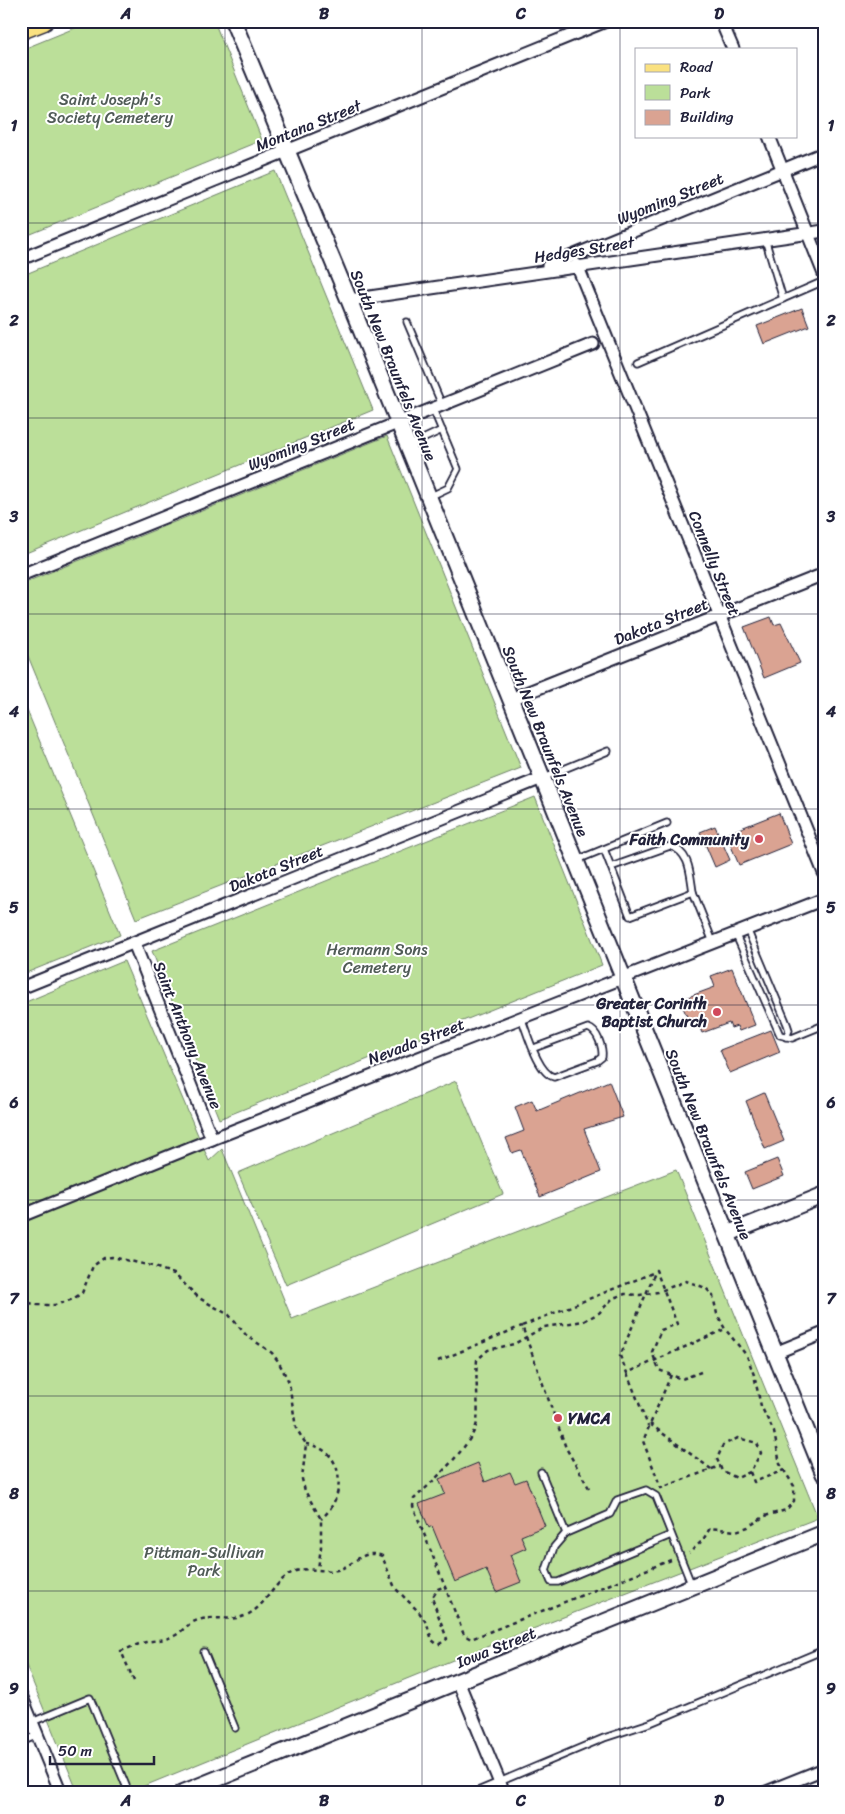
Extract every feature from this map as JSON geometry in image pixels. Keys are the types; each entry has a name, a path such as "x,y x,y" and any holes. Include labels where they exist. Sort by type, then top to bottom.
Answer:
{"main road":[{"path":"21,30 44,21"},
{"name":"South New Braunfels Avenue","path":"233,21 349,300 775,1353 820,1454 824,1474"},
{"path":"727,1234 824,1195"},
{"name":"Iowa Street","path":"182,1793 824,1533"}],"street":[{"name":"Montana Street","path":"21,259 606,21"},
{"path":"721,21 733,48"},
{"path":"770,138 824,274"},
{"name":"Wyoming Street","path":"528,274 824,153"},
{"name":"Hedges Street","path":"349,300 577,265 824,231"},
{"name":"Connelly Street","path":"577,265 824,873"},
{"name":"Wyoming Street","path":"21,575 593,344"},
{"name":"Dakota Street","path":"511,699 824,574"},
{"name":"Dakota Street","path":"21,988 542,778"},
{"name":"Nevada Street","path":"21,1216 622,977 824,899"},
{"name":"Saint Anthony Avenue","path":"134,943 212,1139"},
{"path":"775,1353 824,1333"},
{"path":"458,1681 504,1793"},
{"path":"21,1695 61,1793"},
{"path":"764,1793 824,1769"}],"lane":[{"path":"765,239 783,299"},
{"path":"638,362 824,281"},
{"path":"407,322 437,407 442,430 458,469 448,488 428,497"},
{"path":"408,446 442,430"},
{"path":"542,778 608,751"},
{"path":"575,860 667,823"},
{"path":"611,867 659,848 675,847 680,849 686,857 693,892 713,942"},
{"path":"604,849 630,916 693,892"},
{"path":"748,928 788,1024 789,1030 786,1037"},
{"path":"735,933 775,1029 780,1035 792,1038 824,1025"},
{"path":"522,1017 534,1048 543,1070 548,1076 554,1077 602,1057 602,1051 595,1031 588,1028 534,1048"},
{"path":"541,1472 566,1533"},
{"path":"672,1534 558,1582 551,1582 546,1570 554,1547 566,1533 610,1514 618,1500 646,1490 656,1496 672,1534 692,1586"},
{"path":"473,1793 604,1738 650,1723 824,1650"},
{"path":"204,1652 235,1728"},
{"path":"32,1722 90,1698 129,1793"},
{"path":"21,1742 38,1735"}],"path":[{"path":"21,1301 38,1305 55,1305 73,1299 82,1293 94,1266 104,1258 112,1257 152,1266 174,1274 199,1298 229,1315 246,1335 272,1353 278,1360 289,1382 296,1428 306,1444 302,1479 305,1491 321,1519 318,1569"},
{"path":"655,1272 656,1270 677,1324 662,1330 652,1352 659,1370 682,1379 701,1372"},
{"path":"655,1272 620,1356 650,1426 711,1469"},
{"path":"438,1361 655,1272"},
{"path":"671,1560 470,1639 464,1635 413,1506 414,1499 466,1445 477,1424 475,1379 478,1360 488,1350 514,1344 544,1326 584,1321 599,1313 613,1298 625,1294 646,1294 686,1281 706,1288 713,1296 717,1314 725,1329 746,1356 754,1375 761,1406 774,1432 780,1464 794,1486 794,1501 786,1510 764,1516 736,1531 710,1528 703,1540 689,1553"},
{"path":"522,1326 566,1448 589,1488"},
{"path":"627,1373 656,1362 725,1329"},
{"path":"671,1375 643,1441 661,1488 720,1466"},
{"path":"738,1438 756,1443 761,1453 750,1472 737,1478 722,1471 717,1459 723,1445 738,1438"},
{"path":"306,1444 321,1449 334,1464 340,1486 338,1497 333,1507 321,1519"},
{"path":"750,1472 754,1482 784,1470"},
{"path":"134,1681 121,1651 138,1644 167,1638 199,1619 230,1619 247,1615 260,1606 274,1588 289,1574 304,1569 338,1570 369,1554 382,1556 395,1588 419,1612 427,1624 432,1640 438,1645 447,1639 432,1598 434,1593 445,1586"}],"green space":[{"name":"Saint Joseph's Society Cemetery","path":"92,21 214,21 262,140 21,238 21,50"},
{"path":"275,171 373,410 21,555 21,276"},
{"path":"387,436 521,768 136,919 21,639 21,584"},
{"path":"21,696 120,935 21,975"},
{"name":"Hermann Sons Cemetery","path":"535,797 602,965 219,1119 152,951"},
{"name":"Pittman-Sullivan Park","path":"124,961 209,1161 222,1149 292,1319 676,1170 818,1518 453,1660 127,1793 78,1793 21,1653 21,1004"},
{"path":"456,1081 503,1194 286,1285 238,1173"}],"building":[{"path":"802,308 809,326 764,344 757,326"},
{"path":"771,617 774,625 781,623 800,663 764,678 744,627"},
{"name":"Faith Community","path":"779,813 791,844 739,865 726,834"},
{"path":"715,826 730,860 715,867 700,832"},
{"name":"Greater Corinth Baptist Church","path":"732,968 755,1025 739,1031 737,1026 731,1028 729,1023 702,1033 699,1026 692,1029 680,1000 715,987 711,976"},
{"path":"771,1030 780,1052 730,1073 720,1050"},
{"path":"609,1081 623,1117 584,1129 601,1172 540,1197 521,1150 512,1153 506,1138 524,1131 515,1107 532,1100 537,1111"},
{"path":"764,1093 784,1141 765,1149 746,1101"},
{"path":"777,1159 784,1176 752,1189 745,1172"},
{"path":"478,1463 485,1482 510,1472 515,1483 526,1479 545,1526 521,1536 526,1548 510,1555 521,1582 496,1592 486,1569 455,1582 432,1526 429,1528 419,1504 445,1494 439,1479"}],"place":[{"name":"Faith Community","path":"759,839"},
{"name":"Greater Corinth Baptist Church","path":"717,1012"},
{"name":"YMCA","path":"558,1418"}]}
